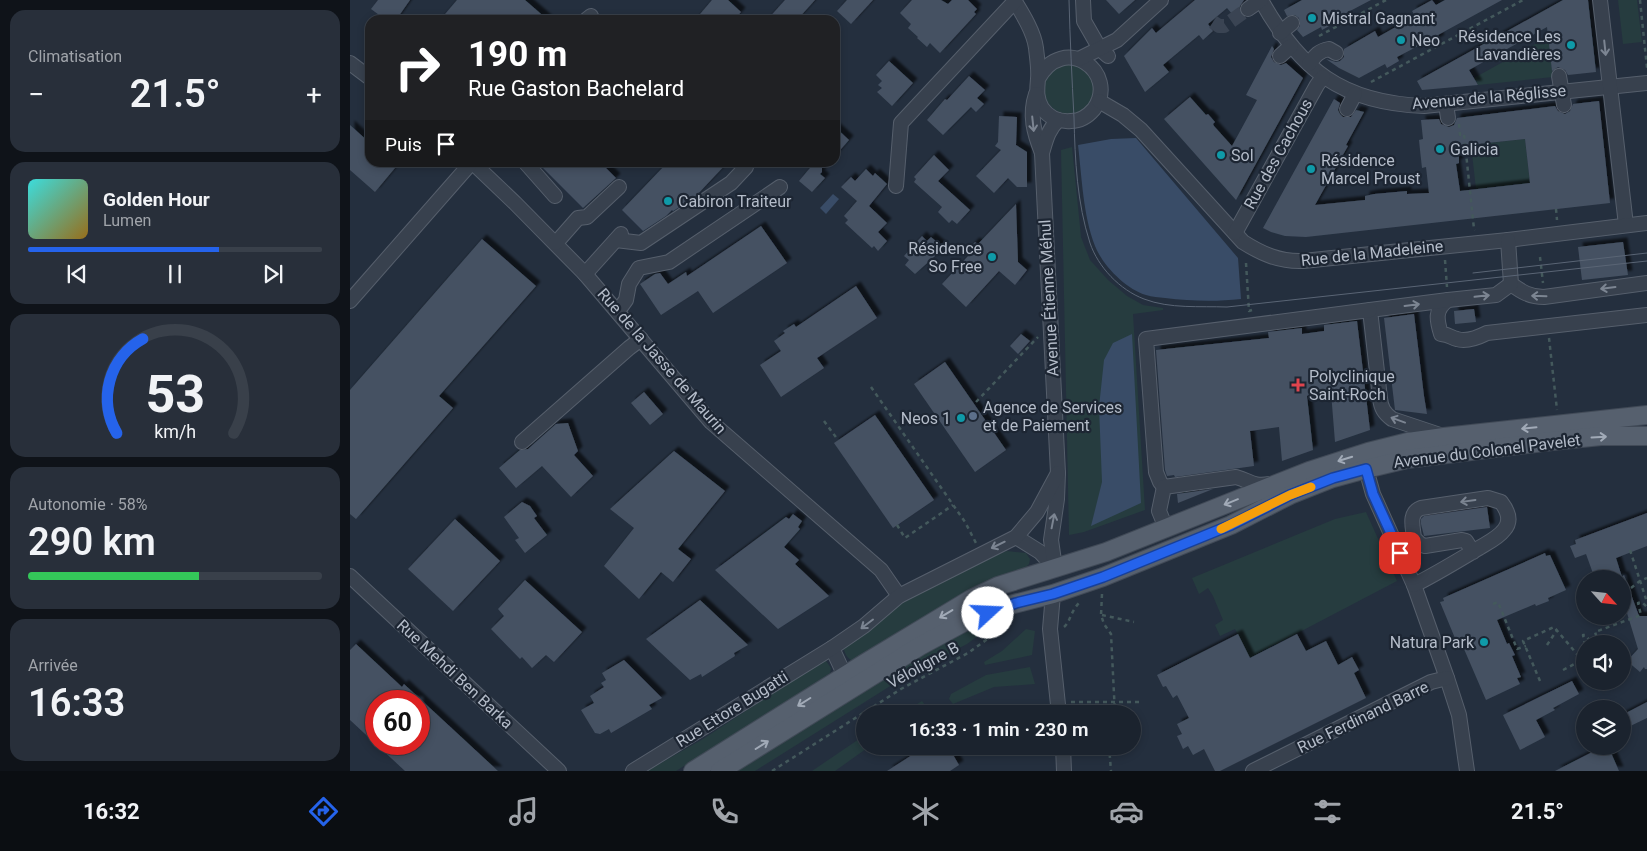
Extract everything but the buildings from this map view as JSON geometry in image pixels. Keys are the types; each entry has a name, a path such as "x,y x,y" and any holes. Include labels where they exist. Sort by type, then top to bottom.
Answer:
{"main road":[{"name":"Avenue du Colonel Pavelet","path":"693,771 971,599 998,586 1106,552 1315,468 1408,442 1647,416"},
{"name":"Avenue du Colonel Pavelet","path":"720,771 920,646 970,619 1103,577 1231,525 1290,495 1333,478 1407,459 1601,436 1647,436"},
{"path":"1053,594 1055,568"},
{"name":"Avenue du Colonel Pavelet","path":"845,676 875,674"}],"street":[{"path":"1036,93 1043,110 1058,120 1074,122 1083,118 1090,113 1099,101 1100,86 1098,76 1104,52 1084,21 1083,0"},
{"path":"1038,79 1049,64 1057,60 1079,59 1104,52 1161,0"},
{"path":"1248,9 1261,0"},
{"name":"Avenue de la Réglisse","path":"1261,0 1280,33 1308,64 1323,77 1355,94 1370,99 1401,105 1450,108 1561,91 1647,83"},
{"path":"1600,0 1626,225"},
{"path":"896,186 901,123 1014,1"},
{"name":"Avenue Étienne Méhul","path":"1014,1 1036,45 1038,79 1032,118 1034,132 1042,153 1058,473 1057,499 1051,540 1055,568"},
{"path":"1280,33 1292,23"},
{"name":"Avenue Étienne Méhul","path":"1036,45 1057,60"},
{"path":"1280,56 1291,46"},
{"path":"1308,64 1316,54 1323,50 1329,49 1336,53"},
{"path":"1079,59 1092,68 1098,76"},
{"path":"350,62 365,74"},
{"path":"1559,76 1564,105"},
{"name":"Rue des Cachous","path":"1235,233 1323,77"},
{"path":"1347,109 1355,94"},
{"name":"Rue de la Madeleine","path":"1099,101 1123,115 1142,130 1243,242 1271,257 1297,261 1508,240 1647,223"},
{"name":"Avenue Étienne Méhul","path":"1042,153 1047,135 1058,120"},
{"path":"350,301 468,167"},
{"name":"Rue de la Jasse de Maurin","path":"476,167 556,243 585,274 711,422 881,570 899,596"},
{"path":"529,167 555,196"},
{"path":"585,274 618,237 641,243 731,183 746,167"},
{"path":"556,243 578,218 587,217 619,187"},
{"path":"618,311 626,300 629,284 639,268 669,262 780,187"},
{"path":"1508,240 1511,284"},
{"path":"1511,284 1534,297 1647,283"},
{"path":"1164,486 1156,472 1146,339 1496,295 1511,284"},
{"path":"1448,300 1437,311 1438,323 1442,334 1452,335 1456,339 1548,325 1647,315"},
{"path":"1370,310 1381,406 1385,414 1392,419 1444,437"},
{"path":"522,442 641,339"},
{"path":"1366,469 1373,494 1414,585 1447,678 1459,715 1467,771"},
{"path":"1055,568 1040,552 1016,537 1037,512 1058,473"},
{"path":"1164,486 1236,477 1255,485 1280,482"},
{"path":"1164,486 1160,511 1166,528"},
{"path":"1414,585 1473,552 1498,537 1505,530 1509,521 1502,502 1488,498 1421,508 1413,513 1414,538 1420,544 1425,546 1462,540 1466,541 1473,552"},
{"name":"Rue Ettore Bugatti","path":"633,771 832,648 864,626 899,596 1016,537"},
{"name":"Rue Mehdi Ben Barka","path":"350,576 559,771"},
{"path":"1053,594 1050,629 1058,705"},
{"path":"832,648 845,676"},
{"name":"Rue Ferdinand Barre","path":"1253,771 1431,682 1447,678"},
{"path":"1063,755 1064,771"}],"path":[{"path":"1316,38 1386,0"},
{"path":"1371,82 1523,0"},
{"path":"1640,0 1647,68"},
{"path":"1450,108 1460,135 1464,134 1474,229 1480,230 1481,242"},
{"path":"1445,256 1448,300"},
{"path":"1246,263 1249,311 1259,310"},
{"path":"976,402 1033,341 1039,336 1051,334"},
{"path":"871,387 953,505 972,535 981,554"},
{"path":"824,421 838,440"},
{"path":"897,525 905,538 953,505"},
{"path":"1596,635 1595,632 1641,615 1638,603 1646,599 1630,550"},
{"path":"1631,587 1647,578"},
{"path":"1096,595 1108,590"},
{"path":"1102,592 1101,615 1104,624 1111,634 1116,705"},
{"path":"1064,627 1068,624 1074,607 1082,600"},
{"path":"1493,604 1498,602 1517,649"},
{"path":"1642,602 1647,607"},
{"path":"1101,615 1134,622"},
{"name":"Véloligne B","path":"772,771 901,689 968,653 1007,625"},
{"path":"1540,681 1524,640 1554,627 1576,651"},
{"path":"1546,645 1557,630"},
{"path":"1512,650 1526,646"},
{"path":"1563,670 1576,664"},
{"path":"1087,705 1140,702"},
{"path":"1109,755 1110,771"}],"green space":[{"path":"1618,0 1637,0 1642,42 1623,44"},
{"path":"1548,37 1553,77 1478,85 1474,78"},
{"path":"1069,64 1079,66 1087,71 1092,79 1094,89 1092,99 1087,107 1079,112 1069,114 1059,112 1051,107 1046,99 1044,89 1046,79 1051,71 1059,66"},
{"path":"1525,139 1530,183 1476,189 1471,145"},
{"path":"1072,147 1081,237 1090,260 1108,280 1127,296 1143,305 1163,308 1163,310 1133,314 1145,510 1084,532 1069,535 1061,150"},
{"path":"1366,512 1397,581 1250,658 1235,629 1220,636 1215,625 1223,620 1213,596 1208,588 1199,594 1192,578 1335,519"},
{"path":"1007,551 1026,553 1030,559 1029,564 1025,568 999,578 856,662 847,657 843,647 903,602 956,574"},
{"path":"988,623 993,625 967,644 911,673 860,705 856,705 856,708 755,771 733,771 932,647"},
{"path":"1026,629 1035,631 1032,655 985,665 984,662 1002,651"},
{"path":"822,661 826,661 831,668 830,673 812,686 676,771 647,771 703,739"},
{"path":"1030,667 1035,684 994,687 953,704 949,699 951,694 986,675"},
{"path":"922,701 925,705 916,705"},
{"path":"856,741 857,755 835,771 812,771"}],"water":[{"path":"1136,138 1238,258 1241,299 1222,301 1148,296 1131,288 1116,276 1099,254 1088,222 1078,145 1111,139"},
{"path":"833,194 839,199 826,214 820,208"},
{"path":"1132,334 1141,503 1091,526 1102,482 1099,407 1104,360 1113,343"}],"tunnel":[{"path":"1213,22 1219,26 1224,26 1248,9"}],"tram line":[{"path":"1069,0 1075,150 1082,212 1090,243 1098,261 1118,284 1135,295 1164,304 1227,307 1647,261"},
{"path":"1473,273 1647,253"}],"slow traffic":[{"path":"1221,529 1290,495 1311,487"}],"place":[{"name":"Mistral Gagnant","path":"1312,18"},
{"name":"Neo","path":"1401,40"},
{"name":"Résidence Les Lavandières","path":"1571,45"},
{"name":"Galicia","path":"1440,149"},
{"name":"Sol","path":"1221,155"},
{"name":"Résidence Marcel Proust","path":"1311,169"},
{"name":"Cabiron Traiteur","path":"668,201"},
{"name":"Résidence So Free","path":"992,257"},
{"name":"Polyclinique Saint-Roch","path":"1298,385"},
{"name":"Agence de Services et de Paiement","path":"973,416"},
{"name":"Neos 1","path":"961,418"},
{"name":"Natura Park","path":"1484,642"}],"route":[{"path":"988,613 1103,577 1231,525 1290,495 1333,478 1366,469 1373,494 1400,553"}]}
